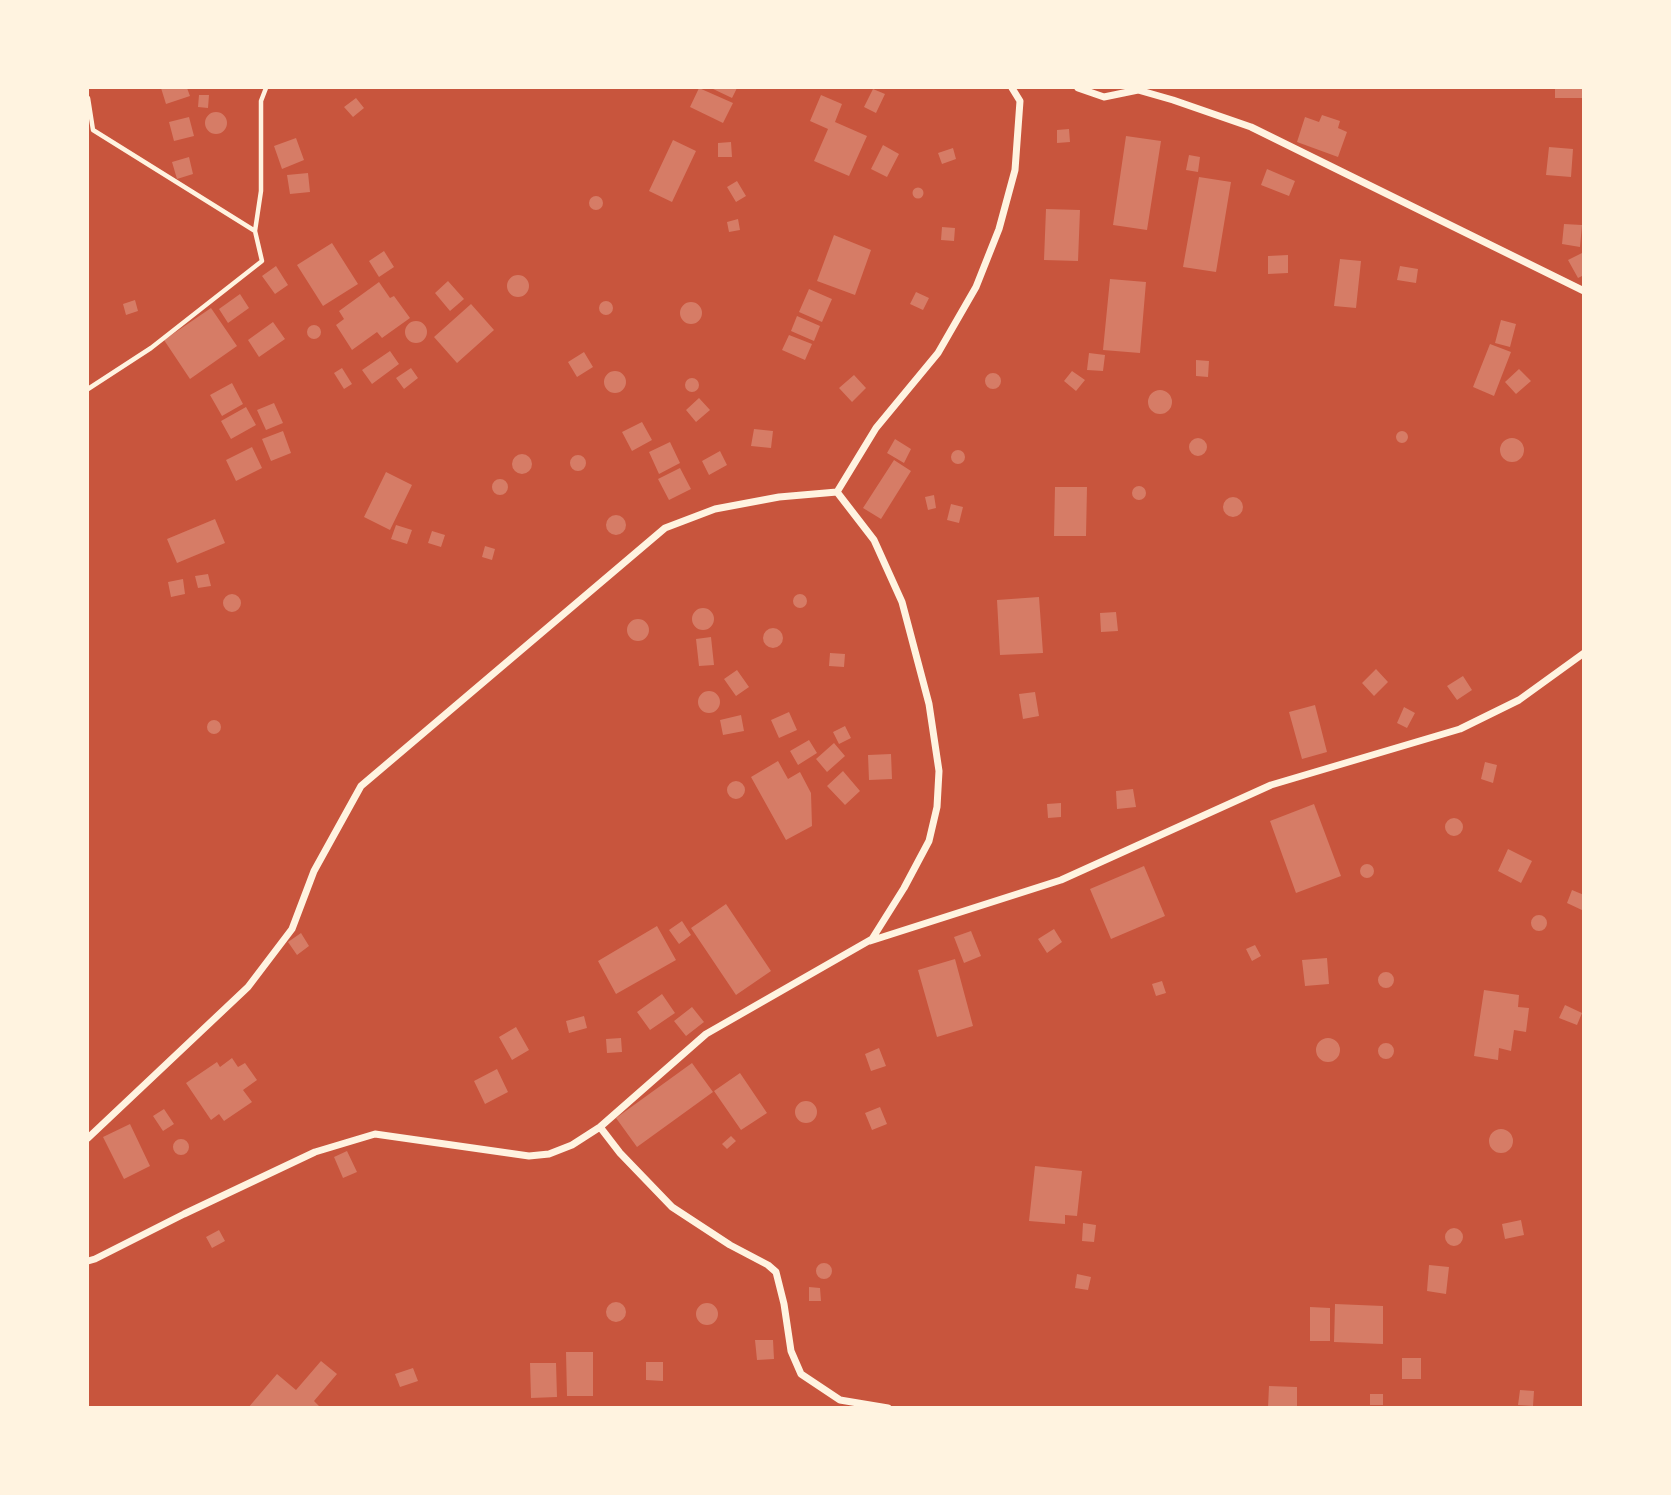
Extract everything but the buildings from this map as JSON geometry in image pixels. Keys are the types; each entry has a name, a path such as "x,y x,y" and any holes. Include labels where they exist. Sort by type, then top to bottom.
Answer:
{"street":[{"path":"837,492 876,428 939,353 976,287 999,229 1015,170 1020,101 1012,88"},
{"path":"1078,88 1104,97 1138,90 1251,127 1584,291"},
{"path":"88,1261 315,1152 375,1134 529,1156 550,1154 572,1145 600,1126 706,1034 872,939 929,841 937,807 939,771 929,704 902,601 874,540 837,492"},
{"path":"88,1138 247,987 292,929 314,871 361,786 665,528 715,509 837,492"},
{"path":"866,942 1061,880 1271,785 1460,729 1519,700 1584,653"},
{"path":"600,1126 620,1153 672,1207 776,1272 791,1351 801,1374 840,1400 888,1408"}],"path":[{"path":"88,389 151,348 262,261 256,231 261,191 261,101 266,88"},
{"path":"88,98 93,130 256,231"}]}
